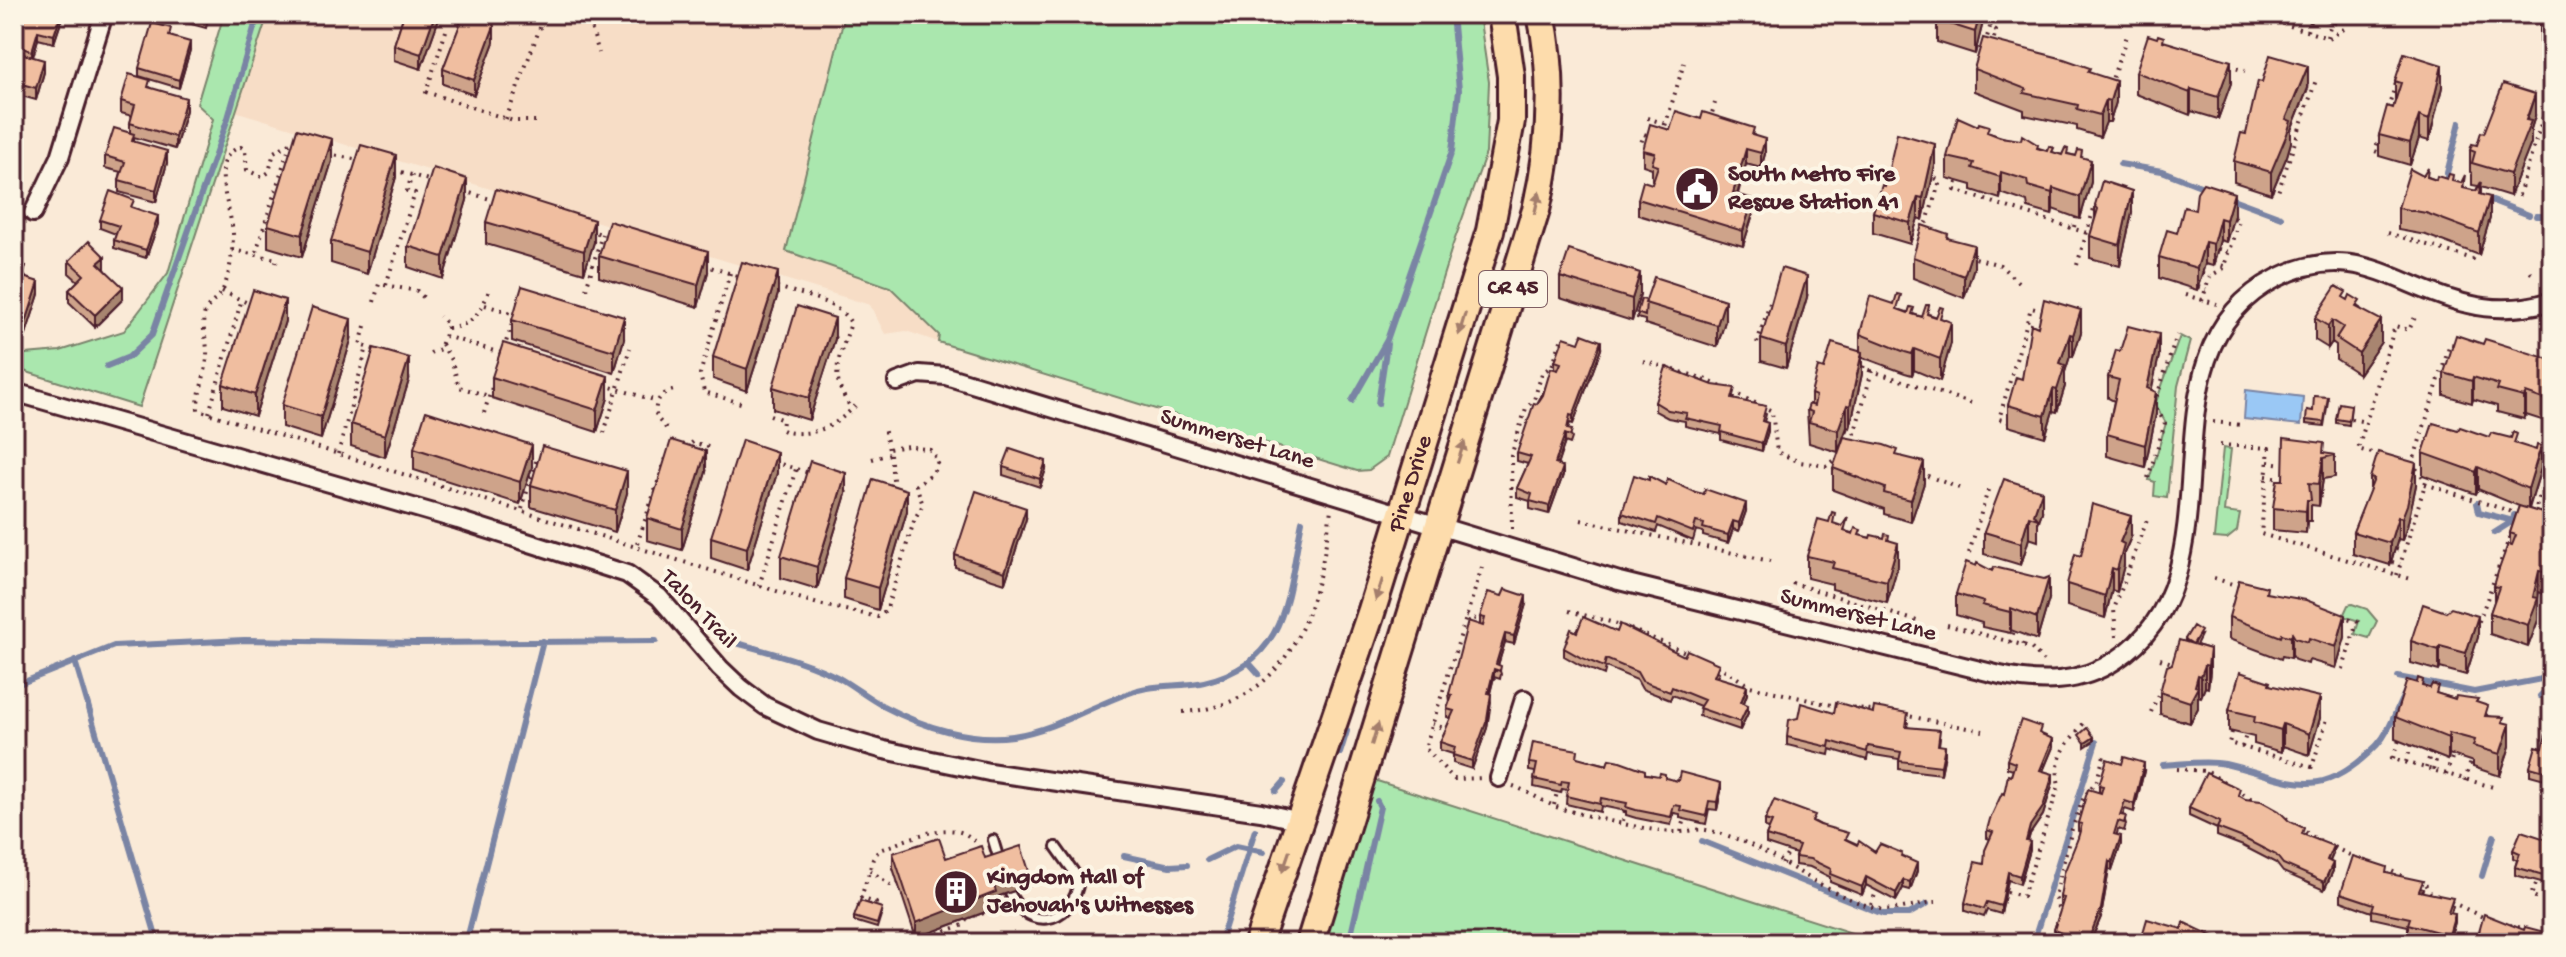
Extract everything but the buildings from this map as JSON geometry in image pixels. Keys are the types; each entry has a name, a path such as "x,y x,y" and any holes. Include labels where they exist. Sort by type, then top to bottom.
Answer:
{"main road":[{"name":"Pine Drive","path":"1258,943 1402,516 1502,186 1512,106 1502,14"},
{"name":"Pine Drive","path":"1310,943 1541,189 1550,91 1541,14"}],"street":[{"path":"33,213 60,157 104,14"},
{"name":"Summerset Lane","path":"897,382 919,374 946,376 1651,591 2034,682 2071,679 2103,668 2134,647 2160,618 2171,599 2181,561 2206,362 2223,324 2246,299 2289,273 2327,264 2380,269 2447,298 2483,307 2518,308 2552,301"},
{"name":"Talon Trail","path":"14,392 458,520 627,574 659,597 741,688 765,706 818,731 884,750 989,772 1261,812 1300,821"},
{"path":"1498,780 1524,699"}],"lane":[{"path":"993,840 1012,902 1027,916 1038,918 1060,913 1069,907 1078,890 1077,871 1056,847"}],"path":[{"path":"506,119 545,14"},
{"path":"587,14 599,53"},
{"path":"1982,52 1994,14"},
{"path":"2254,14 2327,37 2346,28"},
{"path":"2274,21 2277,14"},
{"path":"2281,23 2284,14"},
{"path":"2307,31 2312,15"},
{"path":"2300,29 2303,18"},
{"path":"1982,23 1996,30 1990,53"},
{"path":"2327,37 2331,23"},
{"path":"1982,30 1990,28"},
{"path":"446,31 426,92 506,119 539,121"},
{"path":"2115,91 2109,89 2128,33"},
{"path":"1648,145 1641,143 1644,134 1661,140 1684,63"},
{"path":"2223,64 2245,71"},
{"path":"2272,190 2278,192 2288,170 2305,117 2307,100 2317,77"},
{"path":"2386,118 2398,77 2403,79"},
{"path":"2511,192 2519,195 2552,88"},
{"path":"1707,127 1715,103"},
{"path":"2388,111 2398,114"},
{"path":"2299,112 2305,117"},
{"path":"1668,114 1681,118"},
{"path":"2295,118 2305,117"},
{"path":"1647,118 1666,124"},
{"path":"2534,119 2542,122"},
{"path":"2380,153 2375,151 2382,130 2386,132"},
{"path":"2287,137 2294,144"},
{"path":"2527,140 2533,146"},
{"path":"303,147 290,143 274,152 269,172 262,177 247,170 245,150 237,148 229,156 223,179 233,226 232,250 222,291 206,309 203,319 208,353 198,410 818,604 882,616 915,518 923,505 916,485 938,465 935,453 913,446 872,459"},
{"path":"256,252 290,143"},
{"path":"316,150 364,161"},
{"path":"2522,162 2529,164"},
{"path":"2282,164 2288,170"},
{"path":"388,168 441,184"},
{"path":"2279,170 2288,170"},
{"path":"2517,174 2525,176"},
{"path":"386,285 415,193 407,191 412,175"},
{"path":"1922,238 1940,181 1931,176"},
{"path":"1957,182 1955,190 1995,200 2019,211 2028,210 2047,216 2096,235"},
{"path":"1968,194 1971,184"},
{"path":"456,189 500,202"},
{"path":"2001,204 2004,194"},
{"path":"2019,211 2023,200"},
{"path":"2077,265 2092,225 2095,205 2101,206"},
{"path":"2060,223 2063,212"},
{"path":"2074,227 2076,218"},
{"path":"2202,301 2210,276 2224,266 2230,239 2239,220 2233,218"},
{"path":"587,229 616,238"},
{"path":"2388,233 2408,236 2419,243 2473,259 2475,254"},
{"path":"586,289 602,234"},
{"path":"2426,245 2429,235"},
{"path":"2419,243 2422,236"},
{"path":"2439,249 2442,240"},
{"path":"2452,253 2454,246"},
{"path":"2218,249 2229,252"},
{"path":"232,250 256,252 277,259 276,263"},
{"path":"2081,251 2091,254"},
{"path":"1964,255 2000,265 2018,282"},
{"path":"1971,266 1973,258"},
{"path":"2214,263 2224,266"},
{"path":"701,264 743,277"},
{"path":"2530,272 2536,276"},
{"path":"730,273 700,374 704,392 744,404"},
{"path":"2202,274 2210,276"},
{"path":"374,302 379,284 417,291 424,298"},
{"path":"770,285 823,302 848,318 851,323 835,372 838,389 852,409"},
{"path":"448,328 470,321 485,305 490,287"},
{"path":"2198,287 2206,290"},
{"path":"222,291 241,302 262,308"},
{"path":"2185,295 2217,304"},
{"path":"1757,343 1771,300"},
{"path":"209,413 241,302"},
{"path":"485,305 515,314"},
{"path":"498,368 517,305"},
{"path":"2009,422 1999,419 2031,308 2044,311 2045,308"},
{"path":"2385,457 2358,449 2395,326 2410,329 2416,315"},
{"path":"440,316 448,328"},
{"path":"2028,319 2035,322"},
{"path":"365,326 360,345 388,354"},
{"path":"430,353 440,349 448,328"},
{"path":"2024,333 2032,335"},
{"path":"2384,333 2393,335"},
{"path":"2148,478 2151,455 2165,423 2153,398 2177,335"},
{"path":"445,336 516,358"},
{"path":"1512,529 1512,453 1525,412 1535,396 1542,373 1556,360 1562,338"},
{"path":"442,344 452,362 459,387 489,396"},
{"path":"2412,465 2450,344 2462,347"},
{"path":"338,454 367,347"},
{"path":"604,433 630,348"},
{"path":"2017,357 2028,359"},
{"path":"1866,358 1863,368 1904,376 1971,403"},
{"path":"1643,361 1699,377 1723,391 1772,411 1777,452 1800,462 1826,466 1849,451 1857,412 1870,381 1874,360"},
{"path":"2157,360 2168,363"},
{"path":"1887,375 1888,368"},
{"path":"1669,376 1671,369"},
{"path":"1918,384 1921,373"},
{"path":"1696,385 1699,377"},
{"path":"1861,379 1870,381"},
{"path":"1931,387 1934,379"},
{"path":"2152,380 2161,383"},
{"path":"484,413 493,382"},
{"path":"2010,382 2022,386"},
{"path":"603,384 657,401"},
{"path":"666,428 657,418 657,401 663,394 678,389"},
{"path":"1535,396 1544,399"},
{"path":"1857,397 1864,398"},
{"path":"1743,407 1746,398"},
{"path":"770,415 783,420 782,430 786,432 806,433 833,426 858,403"},
{"path":"2003,406 2013,409"},
{"path":"1525,412 1533,414"},
{"path":"2351,419 2366,422"},
{"path":"2213,422 2241,425"},
{"path":"2153,423 2164,427"},
{"path":"884,428 890,452 893,495"},
{"path":"1846,430 1854,433"},
{"path":"2149,436 2160,440"},
{"path":"1517,440 1523,442"},
{"path":"637,545 659,471 677,452 693,442 711,448"},
{"path":"677,445 677,452"},
{"path":"2220,445 2269,448 2261,534 2411,579"},
{"path":"1512,453 1519,455"},
{"path":"2399,461 2412,465 2425,480 2444,491 2462,493 2533,519 2552,456"},
{"path":"522,509 537,458"},
{"path":"772,462 826,478"},
{"path":"2268,462 2283,464"},
{"path":"759,586 796,469"},
{"path":"1909,470 1959,488"},
{"path":"1511,471 1524,475"},
{"path":"1920,482 1923,474"},
{"path":"2266,476 2282,478"},
{"path":"2397,575 2425,480"},
{"path":"2444,491 2446,481"},
{"path":"910,495 918,488"},
{"path":"1969,553 1988,490"},
{"path":"2265,490 2274,491"},
{"path":"2414,490 2423,492"},
{"path":"2483,503 2486,491"},
{"path":"1183,712 1210,709 1235,699 1267,680 1285,661 1308,614 1325,545 1332,495"},
{"path":"2496,507 2499,497"},
{"path":"1986,499 1994,502"},
{"path":"2410,502 2419,505"},
{"path":"2510,511 2512,503"},
{"path":"2264,504 2276,505"},
{"path":"1981,513 1990,515"},
{"path":"2467,634 2469,627 2478,630 2522,513"},
{"path":"1581,520 1629,526 1770,561"},
{"path":"2116,639 2111,608 2135,559 2147,520"},
{"path":"2262,525 2273,526"},
{"path":"1975,533 1990,537"},
{"path":"1704,546 1707,537"},
{"path":"2129,542 2139,544"},
{"path":"1971,546 1984,550"},
{"path":"2396,549 2404,551"},
{"path":"2122,554 2135,559"},
{"path":"2392,562 2400,564"},
{"path":"1482,567 1466,616 1463,637 1425,748 1454,779 1498,780 1554,805 1623,821 1681,832 1704,829 1766,850 1782,864 1870,905 1910,909 1936,902"},
{"path":"2496,576 2504,579"},
{"path":"2214,578 2248,589"},
{"path":"1808,587 1810,579"},
{"path":"1821,592 1824,581"},
{"path":"1792,583 1835,593 1853,602 1917,621"},
{"path":"2493,587 2501,590"},
{"path":"2111,594 2118,596"},
{"path":"1853,602 1855,595"},
{"path":"1868,607 1871,598"},
{"path":"1881,610 1883,602"},
{"path":"2488,602 2494,604"},
{"path":"1569,611 1612,623 1650,641 1701,659"},
{"path":"2327,612 2357,622 2342,672"},
{"path":"1466,616 1482,621"},
{"path":"1958,628 1961,616"},
{"path":"1975,632 1979,622"},
{"path":"1606,635 1612,623"},
{"path":"1947,625 2023,645 2045,663"},
{"path":"1984,635 1986,628"},
{"path":"1997,639 2000,631"},
{"path":"2010,642 2014,631"},
{"path":"2023,645 2026,637"},
{"path":"1664,653 1667,645"},
{"path":"2160,659 2178,665"},
{"path":"2160,711 2152,710 2171,663"},
{"path":"1713,669 1715,664 1750,686 1826,704 1882,711 1882,716"},
{"path":"1726,686 1731,673"},
{"path":"1448,674 1456,677"},
{"path":"2160,685 2172,685"},
{"path":"2160,685 2166,690"},
{"path":"1443,690 1452,693"},
{"path":"1824,716 1826,704"},
{"path":"1850,713 1852,705"},
{"path":"1892,713 1902,718 1983,731"},
{"path":"2232,732 2229,743 2270,752 2282,759 2312,767 2328,716"},
{"path":"1432,724 1447,729"},
{"path":"2007,892 2023,896 2045,830 2055,789 2055,770 2066,744 2083,724"},
{"path":"2242,747 2246,735"},
{"path":"2399,740 2392,758 2493,788 2497,775"},
{"path":"2406,762 2412,744"},
{"path":"2282,759 2286,747"},
{"path":"2061,917 2057,915 2055,896 2085,800 2101,776 2105,752"},
{"path":"2295,763 2298,752"},
{"path":"2426,768 2430,755"},
{"path":"2446,775 2453,755"},
{"path":"2433,771 2437,757"},
{"path":"2465,781 2471,761"},
{"path":"2046,768 2055,770"},
{"path":"2177,769 2195,768 2213,775 2263,805 2258,810"},
{"path":"2473,782 2476,768"},
{"path":"2209,783 2213,775"},
{"path":"1554,805 1557,792"},
{"path":"1623,821 1625,811"},
{"path":"2274,812 2303,833 2365,861"},
{"path":"1681,832 1685,819"},
{"path":"2036,827 2045,830"},
{"path":"855,916 869,870 879,850 944,829 972,837 982,859"},
{"path":"2310,847 2315,838"},
{"path":"1782,864 1788,853"},
{"path":"2029,855 2036,856"},
{"path":"2377,871 2379,865 2410,882 2425,884 2433,893 2488,919 2487,923"},
{"path":"1807,874 1810,867"},
{"path":"869,870 890,885 898,883"},
{"path":"2021,881 2027,884"},
{"path":"2536,884 2531,895 2552,905"},
{"path":"1870,905 1876,892"},
{"path":"1855,900 1857,893"},
{"path":"2431,899 2433,893"},
{"path":"915,941 964,925 963,920 998,909 994,896"},
{"path":"859,901 876,903 872,907"},
{"path":"2502,923 2541,935"},
{"path":"2514,933 2516,927"}],"shaded area":[{"path":"268,14 845,14 786,251 890,287 939,336 938,342 906,331 885,334 870,305 235,111"}],"green space":[{"path":"224,14 268,14 139,407 14,368 14,355 60,351 124,331 168,273 213,119 197,104"},
{"path":"845,14 1479,14 1489,82 1486,153 1452,247 1387,457 1369,470 1357,471 938,342 939,335 890,287 786,251"},
{"path":"2180,336 2190,341 2178,386 2167,498 2154,496 2155,482 2149,480 2166,423 2155,405"},
{"path":"2223,448 2231,449 2224,512 2240,514 2237,531 2227,539 2214,538"},
{"path":"2348,605 2367,609 2377,621 2369,638 2355,634 2359,621 2343,616"},
{"path":"1374,780 1883,943 1324,943"}],"water":[{"path":"2246,390 2303,397 2301,425 2244,419"}],"waterway":[{"path":"107,366 129,357 152,335 228,118 258,14"},
{"path":"1352,401 1387,340 1452,151 1459,90 1452,14"},
{"path":"2448,184 2447,173 2460,122"},
{"path":"2120,164 2162,171 2208,189"},
{"path":"2230,198 2281,217"},
{"path":"2485,198 2529,215"},
{"path":"2536,216 2542,216"},
{"path":"1378,404 1387,344"},
{"path":"2477,503 2479,512 2513,521"},
{"path":"2494,533 2513,521 2514,515"},
{"path":"737,643 827,672 885,707 931,727 981,737 1030,733 1138,690 1204,682 1232,672 1253,659 1269,641 1280,621 1302,521"},
{"path":"14,686 114,646 244,640 417,643 656,641"},
{"path":"466,943 543,641"},
{"path":"75,661 158,943"},
{"path":"1250,664 1259,674"},
{"path":"2398,677 2474,692 2552,677"},
{"path":"2163,765 2218,763 2288,781 2321,782 2338,776 2377,745 2413,680"},
{"path":"2540,696 2552,684"},
{"path":"1340,753 1347,731"},
{"path":"2033,943 2096,742"},
{"path":"1276,791 1284,782"},
{"path":"1349,943 1380,807 1377,801"},
{"path":"1220,943 1255,830"},
{"path":"2482,876 2494,836"},
{"path":"1702,841 1883,914 1909,914 1927,904"},
{"path":"1207,860 1236,846 1264,852"},
{"path":"1124,856 1170,866 1187,865"}],"place":[{"name":"South Metro Fire Rescue Station 41","path":"1697,189"},
{"name":"Kingdom Hall of Jehovah's Witnesses","path":"956,892"}]}
